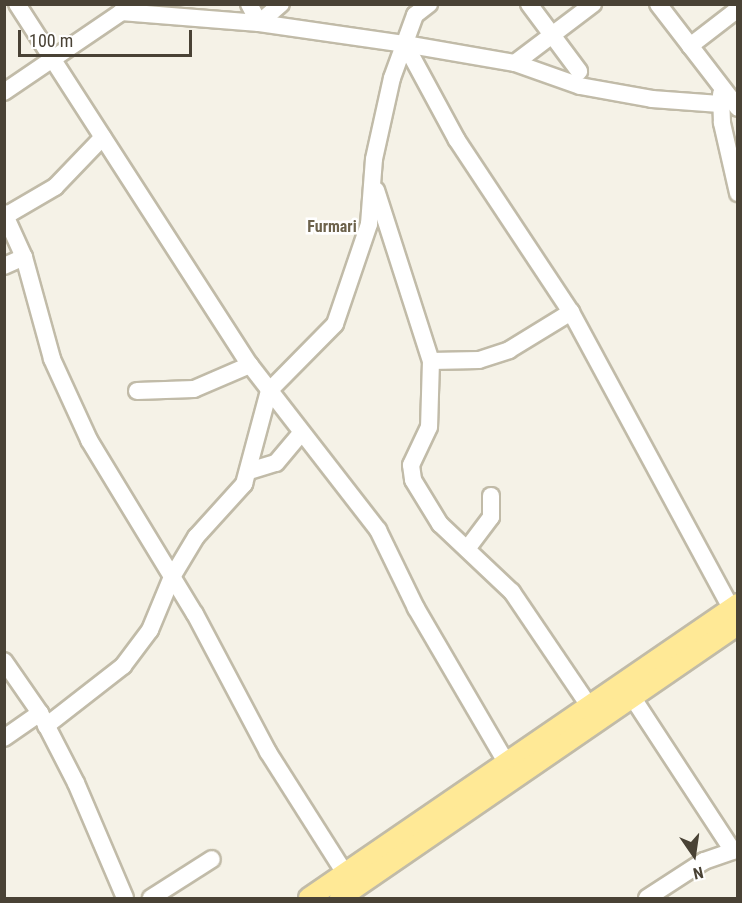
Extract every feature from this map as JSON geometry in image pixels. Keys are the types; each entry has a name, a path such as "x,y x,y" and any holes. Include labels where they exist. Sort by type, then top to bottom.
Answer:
{"main road":[{"path":"340,898 735,612"},
{"path":"309,898 590,707 628,691"}],"street":[{"path":"17,4 250,365 378,530 416,608 507,764"},
{"path":"249,4 259,23"},
{"path":"259,23 281,4"},
{"path":"4,738 43,719 123,666 150,630 172,577 196,537 231,500 249,471 259,415 269,391 334,324 366,234 381,124 405,44 411,10 429,4"},
{"path":"529,4 579,71"},
{"path":"515,63 593,4"},
{"path":"658,4 690,46 721,97 738,193"},
{"path":"4,92 121,9 259,23 405,44 515,63 580,86 652,99 721,97 738,108"},
{"path":"690,46 738,9"},
{"path":"405,44 457,140 571,312 735,612"},
{"path":"103,137 55,187 6,214 24,257 52,359 88,440 172,577 268,752 346,874"},
{"path":"373,180 431,361 429,427 411,465 413,480 440,524 512,592 590,707"},
{"path":"4,266 24,257"},
{"path":"431,361 479,360 509,350 571,312"},
{"path":"137,391 194,389 250,365"},
{"path":"249,471 276,463 303,432"},
{"path":"467,549 490,517 491,496"},
{"path":"4,661 43,719 76,783 125,898"},
{"path":"628,691 735,850 704,861 647,898"},
{"path":"151,898 212,859"}],"district":[{"name":"Furmari","path":"332,227"}]}
